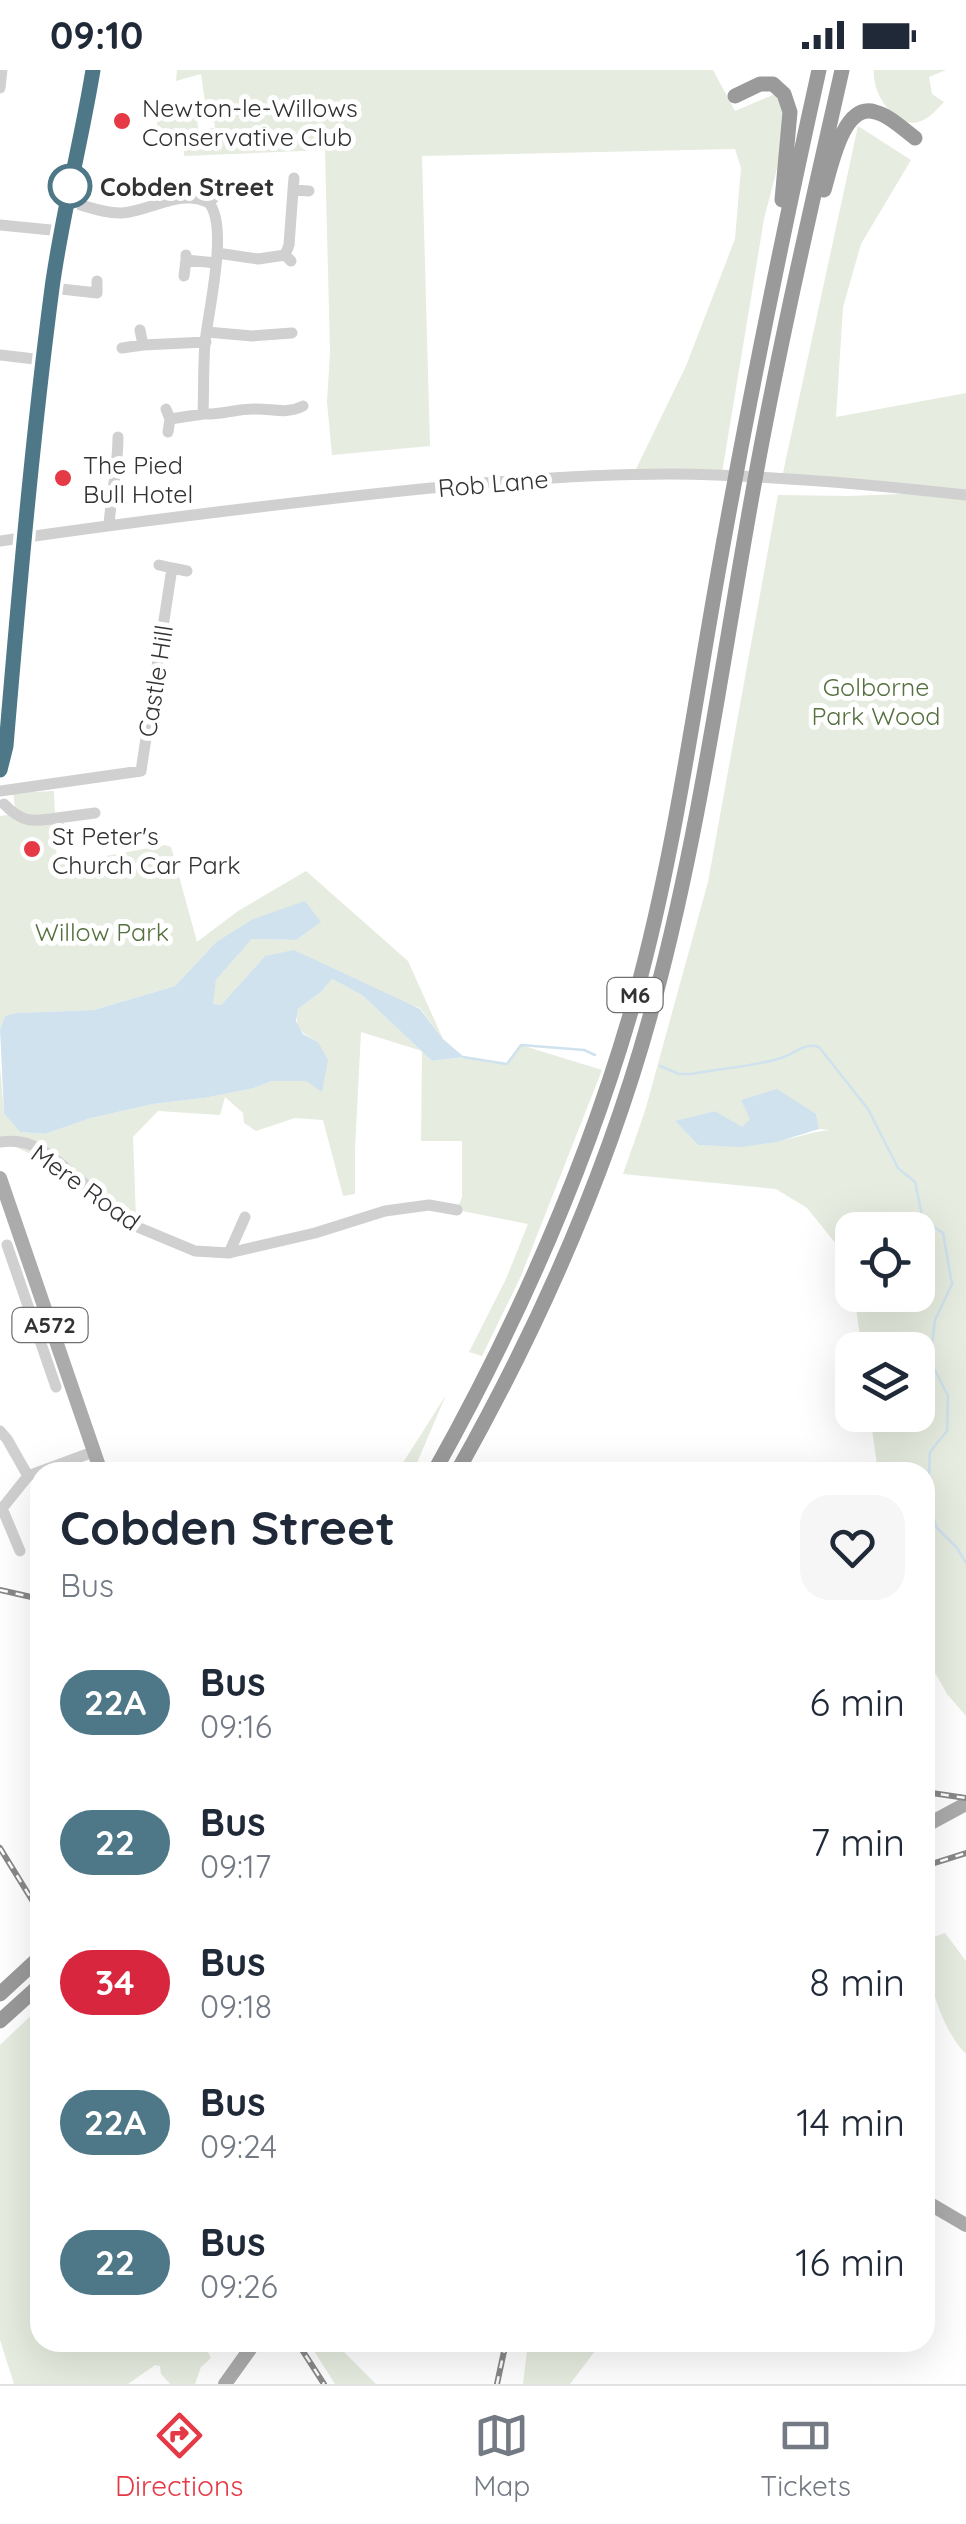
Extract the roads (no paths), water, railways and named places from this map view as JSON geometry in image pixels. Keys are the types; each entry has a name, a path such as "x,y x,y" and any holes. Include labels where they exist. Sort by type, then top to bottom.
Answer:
{"highway":[{"name":"M6","path":"439,1462 508,1334 543,1256 586,1151 635,996 665,874 737,467 819,70"},
{"name":"M6","path":"462,1462 504,1386 560,1267 604,1157 667,954 754,486 842,70"},
{"path":"735,96 760,84 774,84 784,94 790,112 776,264"},
{"path":"798,267 843,132 852,117 864,110 878,112 915,138"},
{"path":"0,1994 30,1967"},
{"path":"0,2022 30,1994"}],"main road":[{"path":"0,770 42,360 61,230 93,70"},
{"name":"A572","path":"0,1178 97,1462"},
{"path":"935,1821 962,1806"},
{"path":"935,2207 966,2225"},
{"path":"225,2384 248,2352"}],"street":[{"path":"0,88 2,70"},
{"path":"184,276 186,258 288,258 294,184 309,191"},
{"path":"66,202 114,213 172,200 213,198 217,258 206,337 203,414"},
{"path":"0,224 61,230"},
{"path":"52,288 100,289"},
{"path":"140,330 143,345"},
{"path":"122,348 206,337 292,334"},
{"path":"0,355 42,360"},
{"path":"168,420 253,408 288,412 303,406"},
{"path":"109,525 118,437"},
{"name":"Rob Lane","path":"0,541 172,516 547,478 710,475 844,482 966,495"},
{"name":"Castle Hill","path":"3,800 141,771 166,567 187,571"},
{"path":"3,800 19,816 33,822 95,814"},
{"path":"57,818 64,843"},
{"name":"Mere Road","path":"0,1142 24,1142 50,1154 142,1230 195,1251 229,1253 315,1233 384,1211 429,1205 457,1210"},
{"path":"229,1253 248,1215"},
{"path":"3,1244 26,1252"},
{"path":"3,1244 51,1384"},
{"path":"0,1431 28,1476 1,1509 20,1551"},
{"path":"66,1462 93,1452"}],"water":[{"path":"305,901 321,922 296,940 252,939 216,980 213,1004 221,1005 265,956 294,950 420,1009 443,1039 464,1057 432,1061 362,995 332,979 298,1009 296,1021 303,1034 318,1042 328,1060 322,1092 306,1081 272,1081 254,1088 91,1118 45,1134 20,1132 4,1114 0,1029 5,1016 94,1010 175,986 215,943 253,919"},
{"path":"777,1089 816,1114 819,1129 777,1142 741,1147 698,1145 675,1121 715,1111 742,1127 750,1119 741,1100"}],"waterway":[{"path":"463,1057 507,1064 521,1045 584,1050 595,1055"},
{"path":"660,1066 679,1074 692,1074 759,1063 804,1047 819,1047 868,1109 898,1168 915,1182 923,1220 943,1233 952,1284 935,1320 930,1360 948,1396 947,1431 930,1452 930,1462"},
{"path":"935,1523 966,1563"}],"railway":[{"path":"0,1590 30,1597"},
{"path":"935,1793 966,1798"},
{"path":"0,1848 30,1897"},
{"path":"935,1863 966,1853"},
{"path":"303,2352 324,2384"},
{"path":"497,2384 504,2352"}],"place":[{"name":"Newton-le-Willows Conservative Club","path":"122,121"},
{"name":"Cobden Street","path":"70,186"},
{"name":"The Pied Bull Hotel","path":"63,478"},
{"name":"St Peter's Church Car Park","path":"32,849"}],"park label":[{"name":"Golborne Park Wood","path":"876,700"},
{"name":"Willow Park","path":"102,931"}]}
